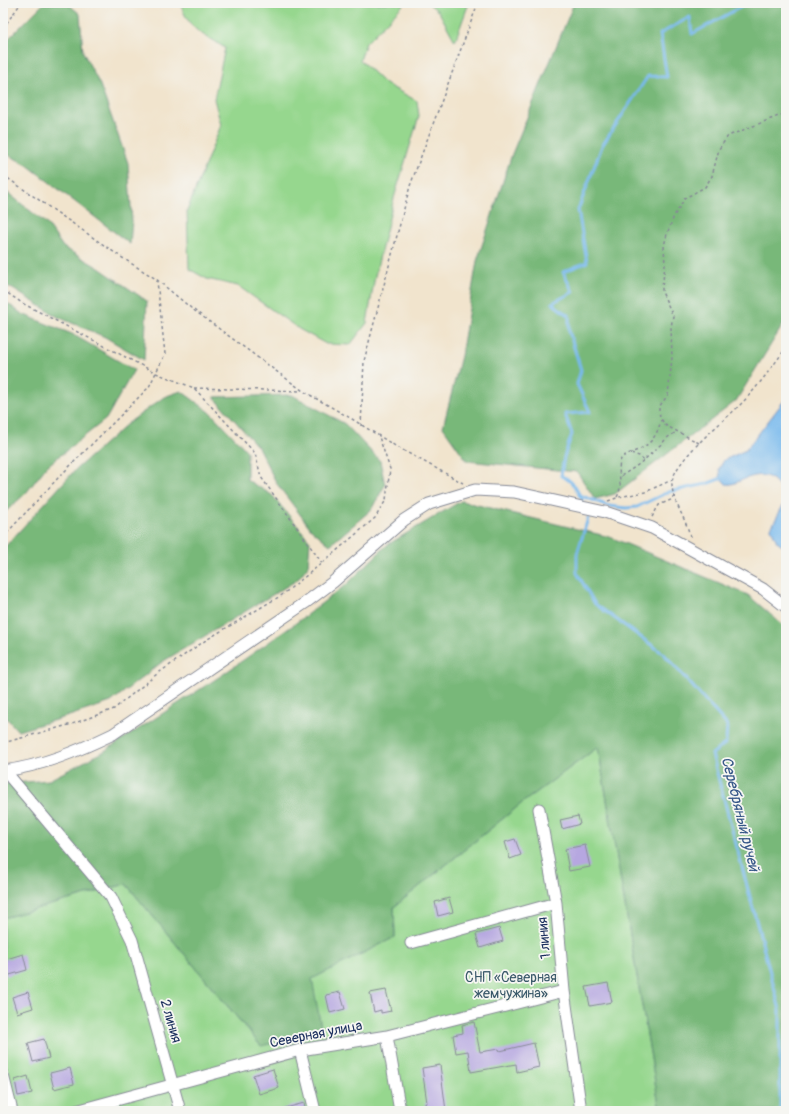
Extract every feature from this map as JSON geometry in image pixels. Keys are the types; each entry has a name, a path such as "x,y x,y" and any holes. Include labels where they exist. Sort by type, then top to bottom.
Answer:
{"street":[{"path":"4,771 29,767 80,750 113,734 305,603 333,582 404,520 429,504 475,490 514,492 605,512 648,527 763,589 786,607"},
{"name":"2 линия","path":"4,771 111,897 132,940 180,1111"},
{"name":"1 линия","path":"539,810 556,903 564,991 581,1111"},
{"path":"411,943 556,903"},
{"name":"Северная улица","path":"76,1111 174,1086 300,1050 386,1036 564,991"},
{"path":"386,1036 400,1111"},
{"path":"300,1050 315,1111"},
{"path":"3,1075 12,1111"}],"path":[{"path":"3,28 21,3"},
{"path":"361,426 364,361 410,186 478,3"},
{"path":"699,443 665,425 662,420 659,407 668,395 672,358 671,327 673,316 662,292 665,266 664,246 670,226 685,198 705,186 712,176 719,149 728,136 786,114"},
{"path":"3,175 121,257 156,279 191,308 303,391 352,419 379,437 475,490"},
{"path":"3,537 58,478 149,387 165,354 156,279"},
{"path":"3,290 22,303 156,373 194,388 303,391"},
{"path":"693,550 690,532 677,506 674,494 672,480 677,468 699,443 741,404 786,348"},
{"path":"194,388 255,453 261,477 322,563"},
{"path":"617,497 619,493 621,476 619,468 621,458 629,452 637,451 653,439 662,420"},
{"path":"621,476 644,461 664,440 677,432"},
{"path":"3,743 72,724 114,708 157,674 206,640 282,595 322,563 375,518 386,500 390,470 379,437"},
{"path":"629,452 639,456 644,461"},
{"path":"607,502 617,497 644,492 672,480"},
{"path":"648,527 659,505 673,499 674,494"}],"green space":[{"path":"44,3 67,3 80,14 83,52 100,85 128,163 132,221 130,244 27,165 3,152 3,44"},
{"path":"180,3 405,3 366,43 360,60 384,83 417,101 419,116 394,198 375,276 367,323 350,345 326,344 299,329 238,286 207,279 189,269 187,211 221,125 214,99 225,48 203,35 193,26 184,13"},
{"path":"428,3 469,3 455,41 439,12"},
{"path":"574,3 786,3 786,320 736,401 615,494 595,499 577,472 467,461 443,427 461,356 477,261 512,154"},
{"path":"3,189 48,225 63,247 99,268 147,301 144,360 105,337 58,317 3,283"},
{"path":"3,300 22,314 72,334 134,370 106,419 47,466 26,493 3,514"},
{"path":"181,391 210,412 247,451 247,480 272,495 310,541 308,566 297,580 162,662 111,702 18,731 3,714 3,549 76,469 127,424 164,397"},
{"path":"292,395 345,424 380,461 385,485 371,510 330,545 311,529 277,484 258,447 214,397"},
{"path":"461,501 610,537 748,595 786,628 786,1111 660,1111 598,747 522,803 394,907 395,937 312,979 322,1032 261,1046 126,884 3,918 3,784 49,780 103,752 219,677 292,626 347,584 387,545"},
{"name":"СНП «Северная жемчужина»","path":"598,747 660,1111 3,1111 3,918 126,884 260,1045 322,1032 311,979 395,937 394,907 522,803"}],"water":[{"path":"786,398 786,499 778,485 768,477 756,476 733,484 726,484 720,477 719,469 724,460 746,450"},
{"path":"786,500 786,549 777,542 771,528"}],"building":[{"path":"578,816 580,824 562,829 560,820"},
{"path":"515,839 521,855 510,859 505,842"},
{"path":"585,845 590,867 569,871 565,849"},
{"path":"449,898 453,912 438,916 435,902"},
{"path":"499,928 503,941 480,948 476,934"},
{"path":"23,954 27,970 6,976 3,960"},
{"path":"608,983 612,1002 590,1006 586,987"},
{"path":"386,990 391,1011 381,1013 381,1010 374,1012 370,993"},
{"path":"28,992 33,1008 17,1013 12,997"},
{"path":"340,992 345,1009 330,1013 326,995"},
{"path":"474,1022 480,1052 499,1049 500,1051 534,1043 539,1067 517,1072 516,1064 471,1072 468,1051 456,1053 453,1035 463,1033 462,1025"},
{"path":"44,1039 49,1058 33,1062 28,1043"},
{"path":"440,1065 446,1111 426,1111 425,1103 427,1103 422,1068"},
{"path":"70,1068 74,1084 54,1089 50,1073"},
{"path":"273,1069 279,1088 259,1094 253,1075"},
{"path":"28,1076 32,1093 18,1096 15,1080"},
{"path":"304,1103 306,1111 282,1111 282,1109"}],"waterway":[{"name":"Серебряный ручей","path":"582,500 572,483 561,476 564,457 572,434 565,414 590,412 577,384 581,370 569,331 569,316 552,303 573,292 563,272 587,262 578,210 602,146 648,76 667,77 660,34 690,17 692,34 748,3"},
{"path":"579,495 609,506 626,508 637,507 668,492 706,484 722,478"},
{"name":"Серебряный ручей","path":"588,518 577,554 577,573 595,604 664,654 727,725 726,743 712,754 780,1010 780,1111"}]}
